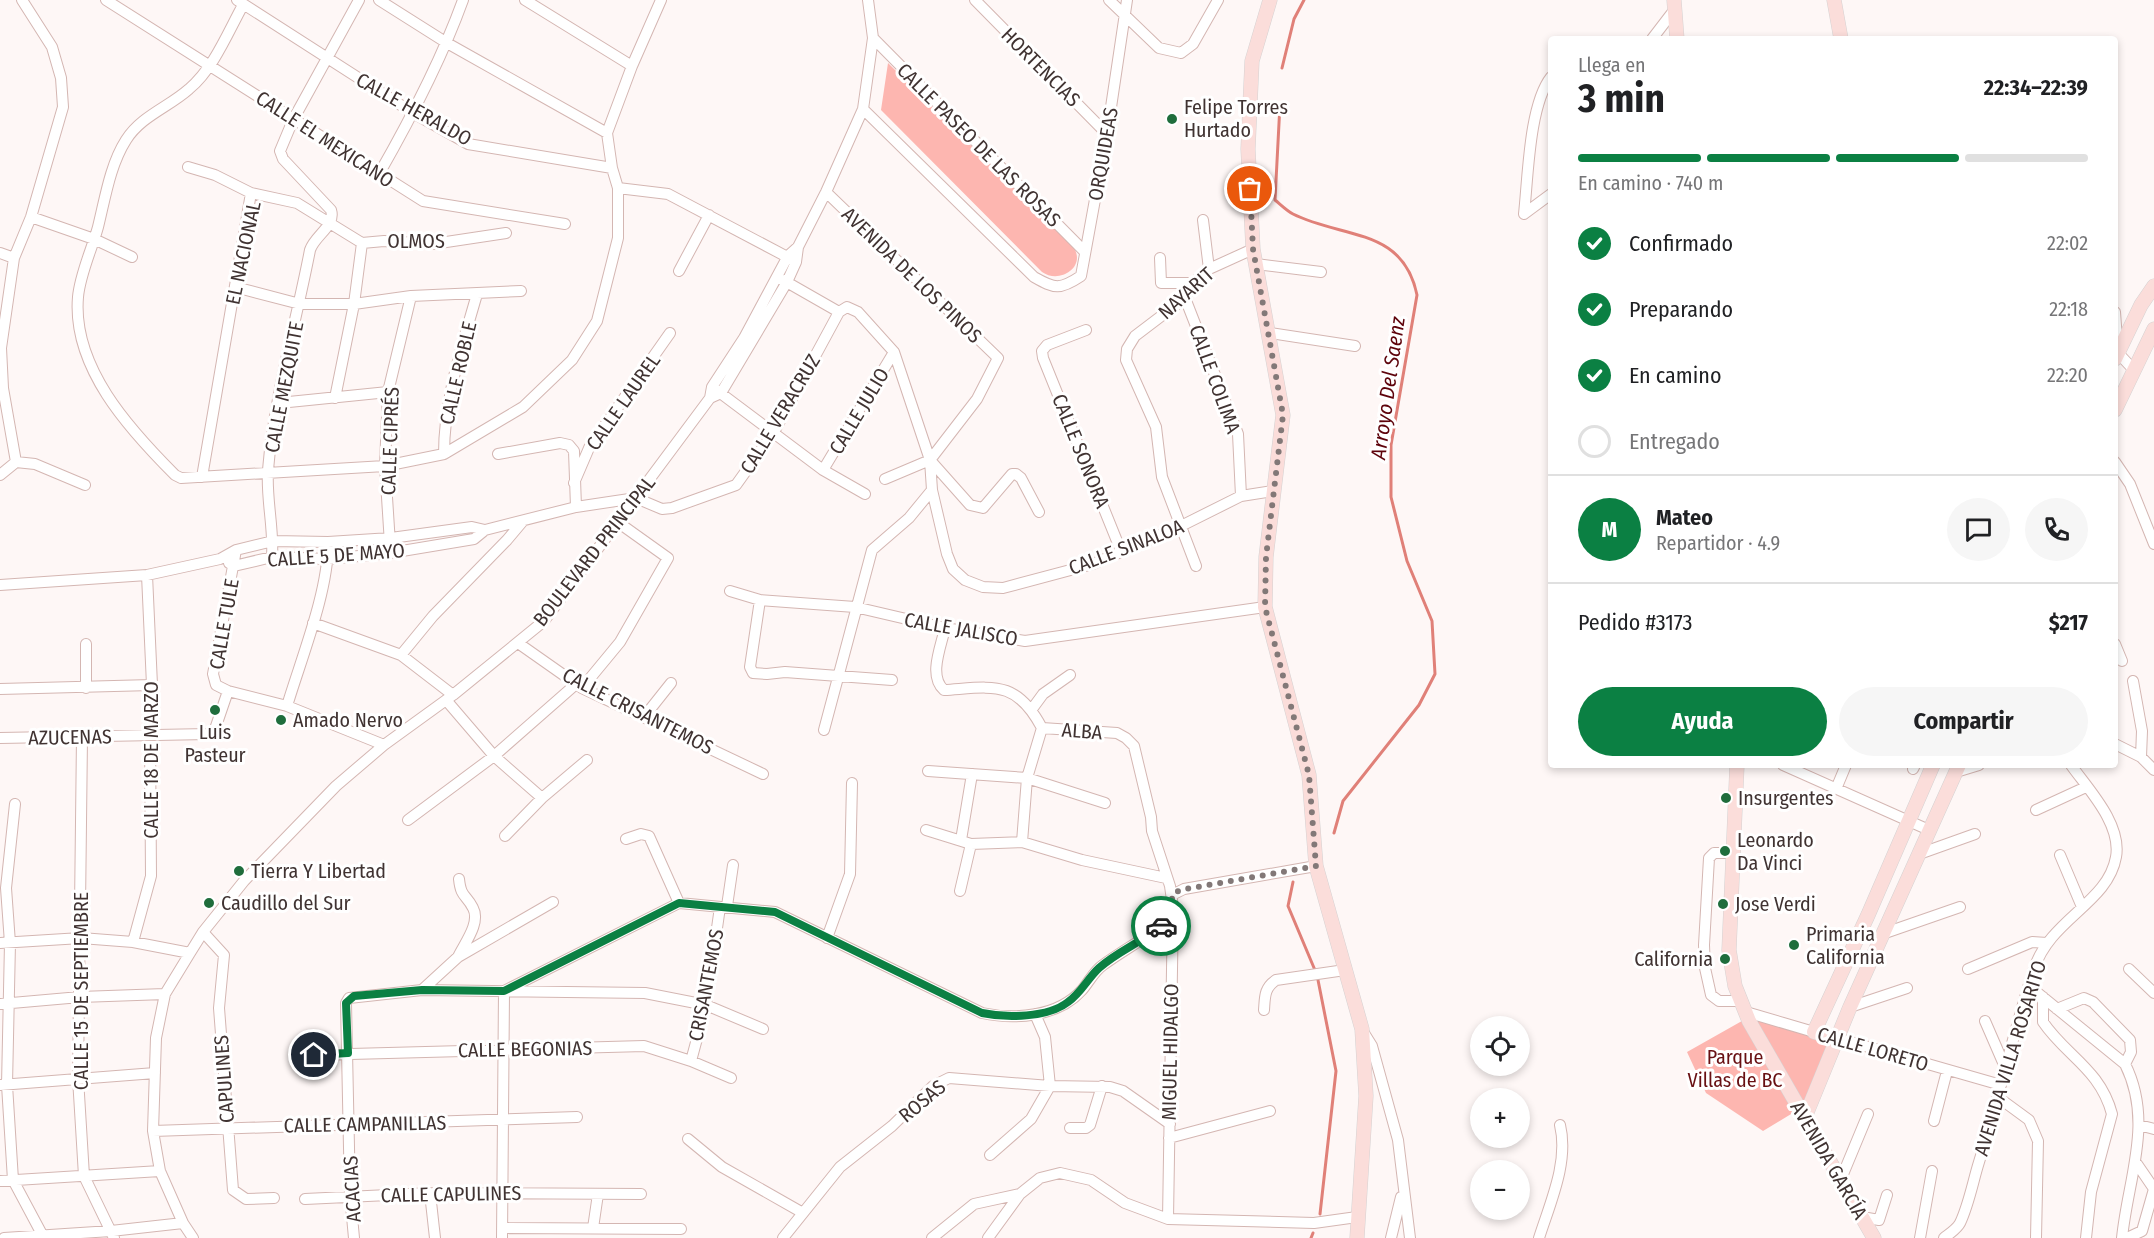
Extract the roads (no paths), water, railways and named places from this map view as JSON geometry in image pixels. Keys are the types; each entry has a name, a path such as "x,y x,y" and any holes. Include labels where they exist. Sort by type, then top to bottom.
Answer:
{"main road":[{"path":"1270,0 1252,62 1248,149 1253,249 1283,415 1266,557 1265,607 1309,775 1316,866 1362,1029 1366,1096 1357,1238"},
{"path":"1834,0 1840,36"},
{"path":"1674,4 1677,36"},
{"path":"2118,352 2141,305 2154,286"},
{"path":"2118,404 2154,329"},
{"name":"AVENIDA GARCÍA","path":"1738,768 1732,853 1729,950 1731,969 1744,1007 1874,1238"},
{"path":"1814,1032 1932,768"},
{"path":"1805,1117 1850,1007 1958,768"},
{"name":"CALLE LORETO","path":"1814,1032 1838,1038"}],"street":[{"path":"16,462 3,388 1,348 14,258 31,218 63,107 61,78 52,46 22,0"},
{"name":"CALLE EL MEXICANO","path":"106,0 423,201 565,224"},
{"path":"329,225 332,218 331,210 283,159 280,151 293,120 359,0"},
{"path":"379,0 447,43 607,133"},
{"path":"379,174 413,113 447,43 463,0"},
{"path":"525,0 632,66"},
{"path":"240,2 210,64 190,88 143,121 126,140 113,170 78,295 79,330 86,353 120,417 162,462 181,478 385,466 444,454 523,407 572,360 597,321 618,237 618,188 612,168 607,133 632,66 661,0"},
{"name":"BOULEVARD PRINCIPAL","path":"193,1238 183,1222 160,1171 153,1131 156,1038 165,994 203,932 244,881 288,833 336,786 384,745 449,698 518,643 555,609 714,393 744,338 782,280 826,192 862,109 873,38 868,0"},
{"name":"HORTENCIAS","path":"975,0 1107,134"},
{"path":"1109,0 1159,48 1181,53 1193,44 1218,0"},
{"name":"ORQUIDEAS","path":"862,109 1034,278 1052,287 1066,286 1081,276 1107,134 1127,0"},
{"name":"CALLE HERALDO","path":"240,2 326,59 468,144 612,168"},
{"path":"1654,36 1674,4"},
{"path":"1661,36 1662,26"},
{"name":"CALLE PASEO DE LAS ROSAS","path":"873,38 1085,252"},
{"path":"1548,81 1537,105 1524,214 1548,196"},
{"path":"188,167 215,175 251,193"},
{"path":"618,188 668,194 792,259"},
{"name":"AVENIDA DE LOS PINOS","path":"826,192 998,358 977,399 930,460"},
{"name":"EL NACIONAL","path":"202,477 251,193 297,203 329,225"},
{"path":"679,271 709,215"},
{"path":"31,218 94,239 132,257"},
{"path":"1203,220 1209,269"},
{"name":"OLMOS","path":"329,225 362,243 384,241 433,244 506,233"},
{"name":"CALLE MEZQUITE","path":"272,557 268,472 279,403 313,241 329,225"},
{"path":"335,398 354,304 362,243"},
{"name":"NAYARIT","path":"1181,526 1162,477 1156,427 1126,360 1127,349 1135,336 1185,298 1193,283 1209,269 1253,249"},
{"path":"0,253 14,258"},
{"path":"1160,258 1161,283 1193,283"},
{"path":"1256,264 1321,272"},
{"path":"782,280 839,312 847,307 858,312 894,352"},
{"path":"235,287 300,304 354,304 411,296 521,291"},
{"name":"CALLE ROBLE","path":"444,454 444,424 448,396 477,294"},
{"name":"CALLE CIPRÉS","path":"390,553 391,538 385,466 388,392 411,296"},
{"name":"CALLE COLIMA","path":"1185,298 1238,434 1241,496"},
{"name":"CALLE VERACRUZ","path":"636,498 662,509 672,508 725,491 736,485 774,432 839,312"},
{"name":"CALLE SONORA","path":"1086,330 1047,345 1042,351 1043,358 1121,551"},
{"name":"CALLE LAUREL","path":"576,507 574,483 589,448 670,333"},
{"path":"1270,333 1355,346"},
{"name":"CALLE SINALOA","path":"894,352 930,460 932,490 947,554 953,569 965,580 983,587 1003,588 1093,564 1181,526 1241,496 1273,491"},
{"name":"CALLE JULIO","path":"823,470 894,352"},
{"path":"2118,358 2134,370"},
{"path":"279,403 388,392"},
{"path":"714,393 774,432 823,470 865,494"},
{"path":"498,454 560,443 569,445 574,451 574,483"},
{"path":"885,479 930,460 969,505 983,508 1012,474 1016,474 1021,478 1039,512"},
{"path":"0,475 16,462 35,464 85,485"},
{"path":"2118,466 2130,484 2154,544"},
{"path":"824,730 872,550 909,518 932,490"},
{"name":"CALLE 5 DE MAYO","path":"234,566 272,557 328,559 390,553 474,539 485,530 576,507 636,498"},
{"path":"401,655 433,616 523,521"},
{"path":"408,820 494,756 579,686 620,642 668,558 619,523"},
{"path":"1181,526 1196,566"},
{"name":"CALLE 5 DE MAYO","path":"0,585 147,575 220,559 236,550 273,541 328,542 391,538 472,527 485,530"},
{"path":"287,706 313,623 328,559 328,542"},
{"name":"CALLE TULE","path":"228,691 216,685 213,674 236,550"},
{"path":"220,559 234,566"},
{"name":"CALLE 18 DE MARZO","path":"133,942 151,876 152,685 147,575"},
{"name":"CALLE JALISCO","path":"730,591 760,600 855,607 945,628 1025,641 1265,607"},
{"path":"760,600 750,668 753,673 785,672 892,680"},
{"path":"313,623 401,655 449,698 494,756 542,798"},
{"path":"945,628 935,675 938,685 944,690 999,687 1032,709 1042,728"},
{"name":"CALLE CRISANTEMOS","path":"518,643 579,686 763,774"},
{"path":"86,644 86,688"},
{"path":"2118,651 2122,661"},
{"path":"1032,709 1043,694 1070,675"},
{"path":"2133,681 2142,731 2141,757"},
{"path":"644,717 671,683"},
{"path":"0,689 152,685"},
{"path":"228,691 287,706 384,745"},
{"name":"AZUCENAS","path":"0,738 212,733 228,691"},
{"name":"ALBA","path":"1022,842 1027,778 1042,728 1117,733 1134,746"},
{"name":"CALLE 15 DE SEPTIEMBRE","path":"82,737 78,1078 84,1176 113,1234"},
{"name":"MIGUEL HIDALGO","path":"1134,746 1151,817 1152,831 1172,895 1168,1219"},
{"path":"2118,746 2141,757 2154,770"},
{"path":"505,836 542,798 587,760"},
{"path":"1790,768 1929,830"},
{"path":"1836,789 1845,768"},
{"name":"AVENIDA VILLA ROSARITO","path":"1944,1238 1961,1221 1999,1098 2035,965 2060,926 2104,886 2116,856 2116,843 2111,824 2073,768"},
{"path":"928,771 1027,778 1106,803"},
{"path":"960,891 972,774"},
{"path":"827,938 850,874 852,783"},
{"path":"2036,810 2086,787"},
{"path":"15,804 3,888 5,943 3,1085 13,1180 44,1237"},
{"path":"926,830 966,842 1022,842 1082,860 1166,878"},
{"path":"626,839 641,834 649,836 679,903"},
{"path":"1919,854 1975,834"},
{"name":"CALLE LORETO","path":"1732,853 1714,853 1709,858 1705,968 1711,995 1719,1001 1744,1007 1814,1032"},
{"path":"2060,855 2082,907"},
{"name":"CRISANTEMOS","path":"691,1062 706,1005 733,865"},
{"path":"1172,895 1184,889 1316,866"},
{"path":"458,957 475,923 475,912 461,892 459,879"},
{"path":"422,990 458,957 553,902"},
{"path":"504,991 679,903 775,912 982,1013 1001,1017 1035,1014 1066,1004 1082,990 1098,969 1152,934 1172,917"},
{"path":"1885,933 1960,907"},
{"name":"CAPULINES","path":"203,932 224,955 219,1008 233,1190 246,1199 274,1198"},
{"path":"5,943 81,938 133,942 190,953"},
{"path":"1968,969 2032,942 2047,944"},
{"path":"2129,969 2154,993"},
{"path":"1264,1010 1265,993 1270,984 1276,980 1345,970"},
{"path":"2029,986 2125,1064 2136,1092 2139,1125 2137,1164 2122,1238"},
{"path":"1850,1007 1907,988"},
{"path":"422,990 645,993 706,1005 763,1029"},
{"name":"ACACIAS","path":"354,1238 350,1195 346,1003 349,998 422,990"},
{"path":"504,991 502,1233 594,1228 681,1229"},
{"path":"4,1004 80,997 165,994"},
{"path":"2043,998 2043,1022 2091,1071 2112,1114 2091,1192 2086,1238"},
{"path":"2057,1009 2084,998 2093,1002 2130,1040 2131,1052 2125,1064"},
{"path":"990,1155 1031,1119 1050,1086 1045,1037 1035,1014"},
{"path":"1985,1021 2006,1067"},
{"path":"1362,1029 1372,1046 1398,1140 1402,1190 1410,1238"},
{"name":"CALLE LORETO","path":"1838,1038 1947,1071 2001,1084"},
{"name":"CALLE BEGONIAS","path":"314,1055 644,1046 731,1078"},
{"path":"1934,1121 1947,1071"},
{"path":"3,1085 155,1074"},
{"name":"ROSAS","path":"783,1238 840,1167 892,1126 940,1082 949,1078 961,1077 1050,1086 1102,1086 1123,1091 1170,1124"},
{"path":"1070,1128 1086,1128 1090,1125 1102,1086"},
{"path":"1999,1098 2028,1120 2035,1130 2038,1141 2036,1238"},
{"path":"1169,1138 1270,1111"},
{"path":"1841,1179 1868,1114"},
{"name":"CALLE CAMPANILLAS","path":"153,1131 577,1117"},
{"path":"1539,1238 1555,1188 1564,1140 1560,1125"},
{"path":"2139,1125 2154,1129"},
{"path":"688,1139 722,1167 803,1213"},
{"path":"2127,1238 2138,1234 2145,1227 2153,1195 2151,1184 2137,1164"},
{"path":"0,1181 160,1171"},
{"path":"1920,1238 1932,1171"},
{"path":"988,1238 1020,1194 1040,1178 1060,1173 1078,1175 1091,1180 1125,1203 1168,1219 1314,1223 1357,1217"},
{"path":"1391,1238 1402,1190"},
{"path":"430,1193 435,1238"},
{"name":"CALLE CAPULINES","path":"305,1199 350,1195 430,1193 641,1194"},
{"path":"594,1228 598,1194"},
{"path":"932,1238 974,1204 1020,1194"},
{"path":"1862,1217 1879,1220 1887,1195"},
{"path":"4,1238 113,1234 183,1222"}],"waterway":[{"name":"Arroyo Del Saenz","path":"1282,68 1294,19 1304,0"},
{"name":"Arroyo Del Saenz","path":"1280,104 1275,200 1286,210 1312,222 1368,238 1385,246 1399,257 1410,273 1417,295 1391,445 1391,497 1407,561 1432,621 1435,674 1419,705 1343,801 1334,833"},
{"name":"Arroyo Del Saenz","path":"1293,882 1288,906 1317,975 1336,1071 1320,1214"},
{"name":"Arroyo Del Saenz","path":"1311,1238 1313,1233"}],"place":[{"name":"Felipe Torres Hurtado","path":"1172,119"},
{"name":"Luis Pasteur","path":"215,710"},
{"name":"Amado Nervo","path":"281,720"},
{"name":"Insurgentes","path":"1726,798"},
{"name":"Leonardo Da Vinci","path":"1725,851"},
{"name":"Tierra Y Libertad","path":"239,871"},
{"name":"Caudillo del Sur","path":"209,903"},
{"name":"Jose Verdi","path":"1723,904"},
{"name":"Primaria California","path":"1794,945"},
{"name":"California","path":"1725,959"}],"park label":[{"name":"Parque Villas de BC","path":"1735,1068"}]}
